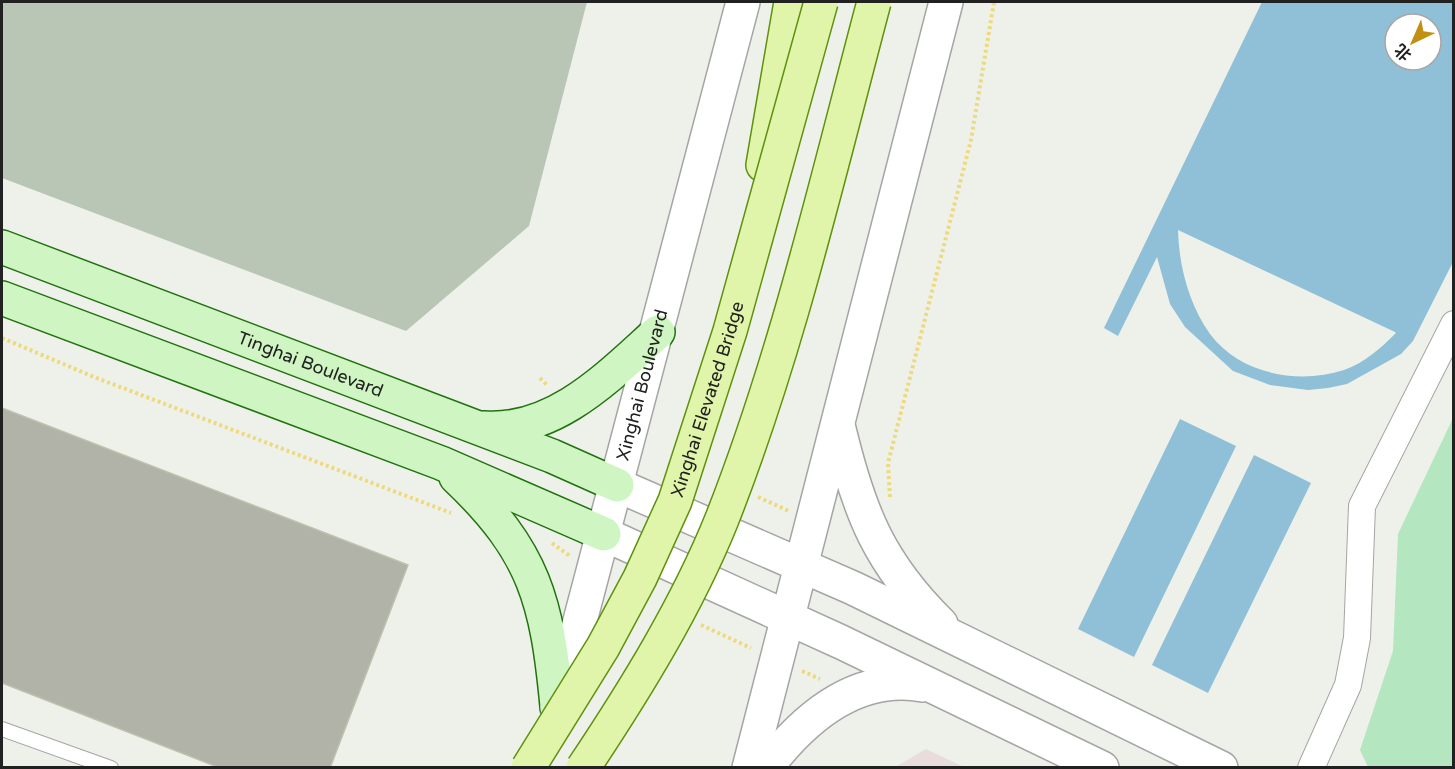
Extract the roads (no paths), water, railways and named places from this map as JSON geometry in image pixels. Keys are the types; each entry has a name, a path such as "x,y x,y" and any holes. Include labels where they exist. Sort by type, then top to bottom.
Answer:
{"main road":[{"path":"730,331 759,193 791,2"},
{"name":"Xinghai Elevated Bridge","path":"528,768 597,657 640,578 675,501 730,331 821,2"},
{"path":"583,768 645,669 683,600 721,521 771,385 874,2"},
{"name":"Tinghai Boulevard","path":"2,246 552,456 617,485"},
{"path":"2,298 441,463 604,534"},
{"path":"474,428 500,429 539,419 563,409 610,375 658,332"},
{"path":"441,463 499,520 535,583 551,647 558,706"}],"street":[{"name":"Xinghai Boulevard","path":"541,768 658,332 743,2"},
{"path":"749,768 946,2"},
{"path":"1311,768 1348,685 1356,647 1362,506 1454,324"},
{"path":"838,424 854,490 884,556 919,600 957,640"},
{"path":"617,485 801,565 1221,768"},
{"path":"604,534 937,687 1102,768"},
{"path":"766,768 804,725 837,699 858,690 884,685 912,683 937,687"}],"lane":[{"path":"2,729 111,768"}]}
